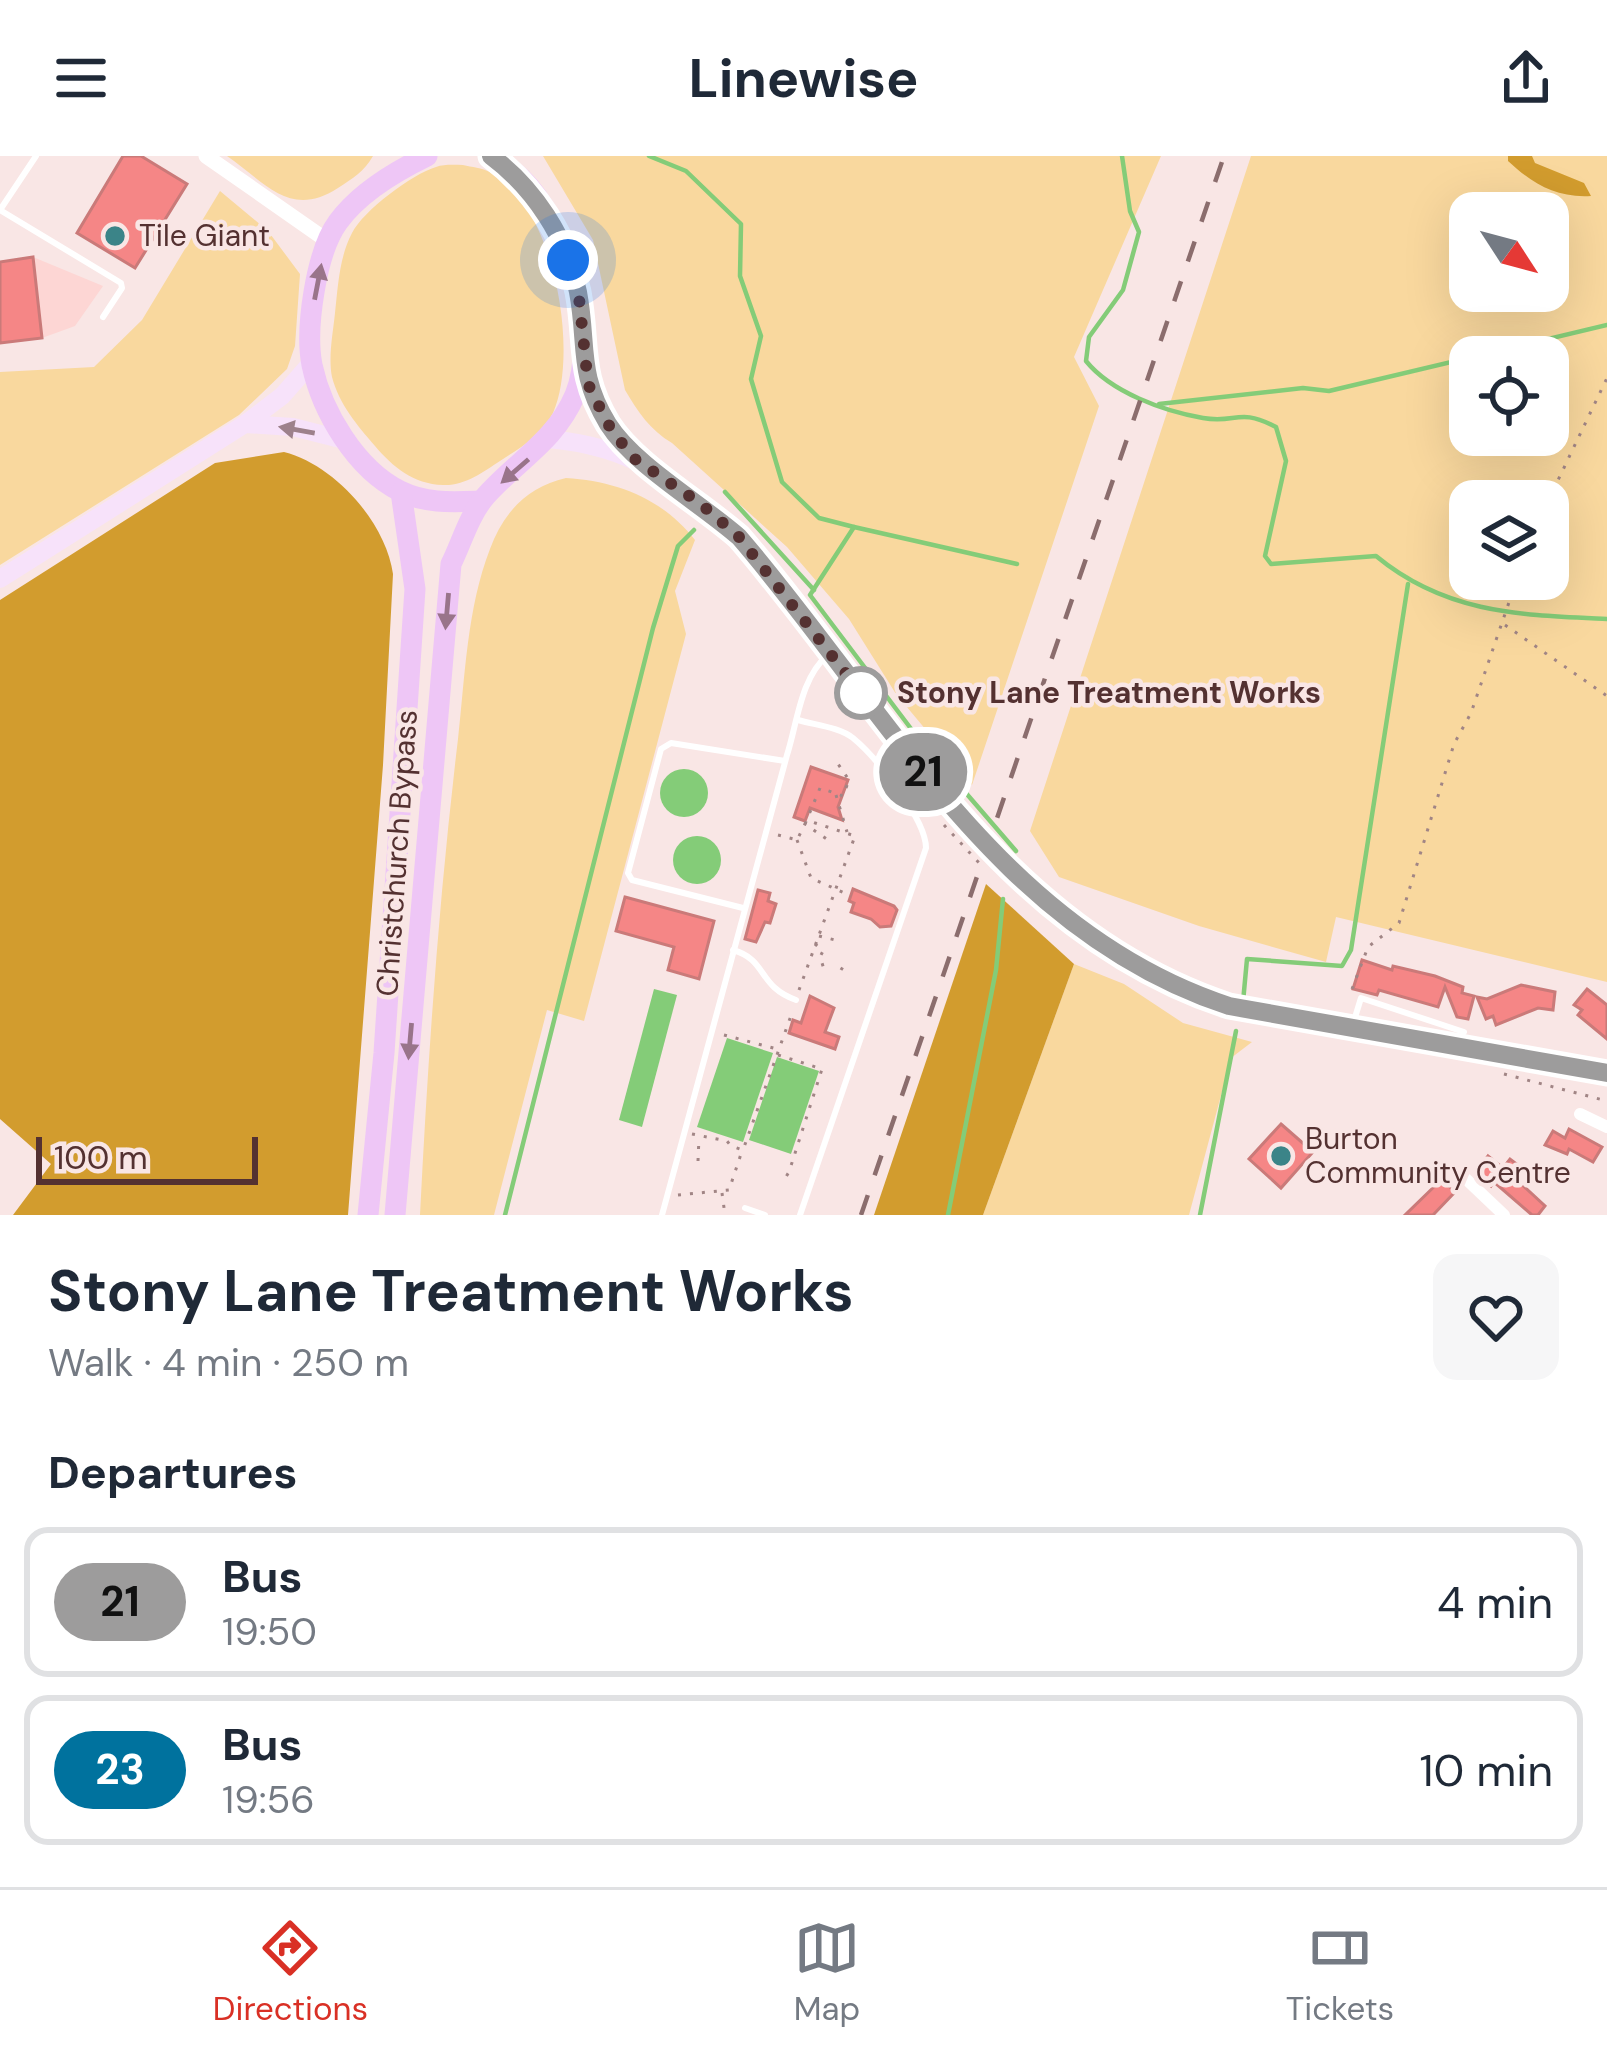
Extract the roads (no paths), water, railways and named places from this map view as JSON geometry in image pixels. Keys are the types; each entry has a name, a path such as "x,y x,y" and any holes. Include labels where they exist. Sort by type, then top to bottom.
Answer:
{"main road":[{"path":"427,156 360,200 336,224 316,275 311,362 328,410 348,441 378,476 401,492 434,502 482,501 547,440 575,394 582,357"},
{"path":"491,156 524,181"},
{"path":"507,156 554,231 578,288 588,384 632,457"},
{"path":"0,579 245,424 282,396 311,362"},
{"path":"245,424 293,427 348,441"},
{"path":"547,440 587,442 632,457 701,504 739,537 963,822 1050,908 1111,952 1201,997 1351,1030 1607,1073"},
{"name":"Christchurch Bypass","path":"368,1215 384,1053 415,589 401,492"},
{"name":"Christchurch Bypass","path":"395,1215 451,565 482,501"}],"street":[{"path":"206,156 329,242"},
{"path":"1580,1114 1607,1127"},
{"path":"1466,1179 1504,1215"}],"lane":[{"path":"36,156 0,210 122,283 103,316"},
{"path":"662,1215 742,908 807,687 818,664 830,654"},
{"path":"798,720 854,739 918,815 926,832 926,848 800,1215"},
{"path":"742,908 632,880 628,873 650,786 661,749 671,743 785,761"},
{"path":"733,950 752,957 772,991 796,1000"},
{"path":"1351,1030 1361,998 1464,1032"},
{"path":"745,1208 765,1215"}],"waterway":[{"path":"649,156 686,171 741,224 740,276 761,336 751,379 782,482 819,518 854,527 810,595 915,734 1016,851"},
{"path":"1122,156 1130,211 1139,232 1123,290 1089,337 1086,361 1123,391 1171,411 1214,419 1253,418 1276,427 1286,461 1265,556 1271,564 1376,556 1430,590 1486,608 1607,619"},
{"path":"1159,404 1303,388 1329,391 1607,325"},
{"path":"725,492 814,590"},
{"path":"854,527 1017,564"},
{"path":"505,1215 653,628 678,546 694,530"},
{"path":"1243,1002 1247,959 1342,966 1351,950 1408,584"},
{"path":"948,1215 996,970 1003,899"},
{"path":"1200,1215 1236,1031"}],"railway":[{"path":"861,1215 1224,156"}],"place":[{"name":"Tile Giant","path":"115,236"},
{"name":"Stony Lane Treatment Works","path":"861,693"},
{"name":"Burton Community Centre","path":"1281,1156"}]}
